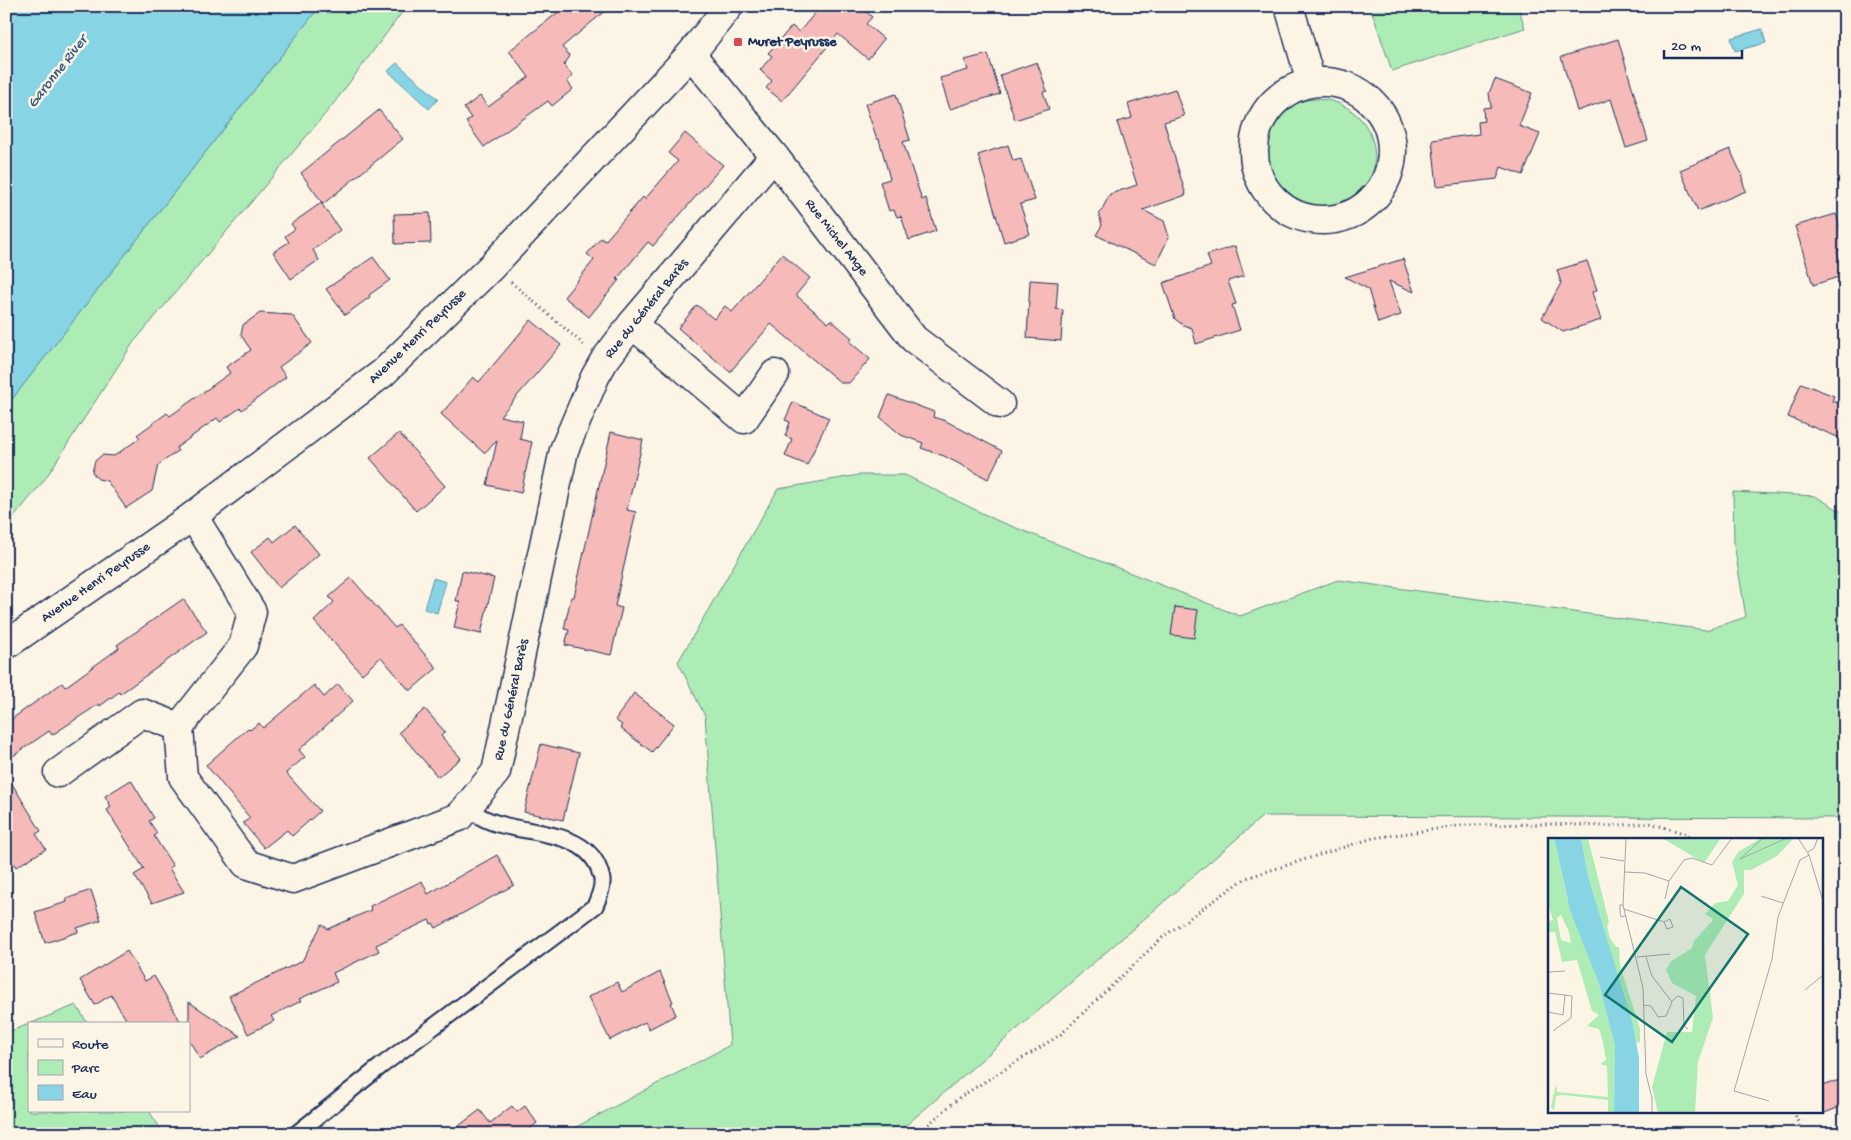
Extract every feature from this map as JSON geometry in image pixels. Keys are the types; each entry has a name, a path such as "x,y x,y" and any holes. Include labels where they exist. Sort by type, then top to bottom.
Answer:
{"street":[{"name":"Avenue Henri Peyrusse","path":"6,645 193,516 383,373 492,266 691,54 729,6"},
{"path":"1289,6 1311,82"},
{"name":"Rue Michel Ange","path":"691,54 774,156 914,339 1000,404"},
{"path":"1311,82 1342,83 1368,96 1391,130 1389,176 1370,205 1326,223 1283,211 1255,176 1254,130 1281,93 1311,82"},
{"name":"Rue du Général Barès","path":"178,727 183,777 246,864 292,879 459,817 496,772 564,450 595,377 604,361 632,324 774,156"},
{"path":"632,324 744,419 775,374"},
{"path":"58,773 142,713 178,727 243,646 252,612 193,516"}],"lane":[{"path":"296,1134 381,1066 595,906 602,880 597,865 578,844 566,839 481,818 468,806"}],"path":[{"path":"492,266 604,361"},
{"path":"917,1134 960,1097 1060,1035 1164,936 1246,878 1374,838 1465,825 1548,824 1607,826 1650,823 1687,834 1689,838"},
{"path":"1794,1112 1802,1134"}],"green space":[{"path":"320,6 407,6 331,107 133,343 45,479 6,527 6,407"},
{"path":"1370,6 1518,6 1525,28 1392,71"},
{"path":"1317,99 1339,103 1358,116 1371,135 1375,157 1371,179 1358,198 1339,211 1317,215 1295,211 1276,198 1263,179 1259,157 1263,135 1276,116 1295,103"},
{"path":"859,475 905,475 996,520 1240,616 1338,580 1706,630 1746,617 1734,544 1733,492 1815,496 1845,514 1845,818 1263,816 896,1134 563,1134 730,1045 705,716 678,662 778,489"},
{"path":"76,1005 87,1022 34,1022"},
{"path":"28,1024 28,1112 150,1112 164,1134 6,1134 6,1033"}],"water":[{"name":"Garonne River","path":"6,6 320,6 6,407"},
{"path":"1762,29 1766,43 1735,51 1731,38"},
{"path":"397,63 438,99 429,109 388,71"},
{"path":"433,578 446,582 437,613 424,609"}],"building":[{"path":"566,6 611,6 562,47 570,56 564,65 573,76 567,81 573,89 552,106 548,101 484,147 466,122 471,118 464,108 480,96 488,107 529,77 509,51"},
{"path":"821,6 860,6 872,17 866,24 884,39 868,59 838,34 782,101 766,88 772,81 760,70 772,56 768,53 792,26 799,32"},
{"path":"1618,39 1648,141 1626,148 1611,99 1577,111 1561,57"},
{"path":"988,54 1000,94 950,109 940,78 968,70 965,60"},
{"path":"1037,62 1047,91 1043,92 1049,109 1015,120 1000,75"},
{"path":"1495,79 1532,93 1519,126 1540,134 1523,175 1501,167 1497,179 1437,186 1432,140 1479,134 1478,122 1484,121 1483,108 1491,107 1489,93"},
{"path":"1175,89 1184,116 1164,122 1186,195 1143,210 1164,221 1169,237 1156,264 1096,235 1102,225 1099,215 1110,194 1137,185 1117,122 1132,118 1128,104"},
{"path":"896,94 910,140 903,142 922,200 926,198 936,231 909,240 901,216 897,217 894,210 889,211 880,182 890,179 879,139 877,139 865,104"},
{"path":"379,110 403,139 323,204 301,173"},
{"path":"685,133 723,165 653,246 648,242 589,317 564,297 594,260 587,254 601,238 605,241 643,197 645,199 678,161 668,153"},
{"path":"1008,145 1013,161 1021,159 1035,200 1020,204 1030,234 1004,242 978,155"},
{"path":"1730,149 1744,180 1742,180 1746,191 1698,211 1680,170"},
{"path":"321,203 340,230 313,250 319,260 291,279 273,252 289,242 285,236 295,229 291,224"},
{"path":"430,213 431,243 395,244 394,214"},
{"path":"1836,214 1845,244 1845,249 1837,251 1845,275 1813,285 1795,226"},
{"path":"1235,246 1244,276 1228,281 1236,304 1232,305 1240,330 1196,344 1192,328 1183,325 1175,319 1163,283 1211,266 1207,255"},
{"path":"782,254 810,278 796,295 828,323 831,320 852,338 850,342 870,359 849,383 841,383 771,324 730,372 678,328 697,305 714,319 725,306 732,312"},
{"path":"373,257 390,280 345,315 326,289"},
{"path":"1403,259 1414,292 1389,281 1401,315 1378,323 1368,289 1345,277"},
{"path":"1587,261 1597,290 1592,292 1601,320 1563,332 1542,318 1561,283 1557,270"},
{"path":"1030,280 1058,282 1056,309 1063,310 1061,341 1027,338"},
{"path":"260,313 292,315 312,343 279,367 286,377 242,410 240,408 220,422 217,418 176,448 178,451 158,465 152,491 126,508 107,481 98,479 92,472 95,461 102,455 114,456 140,438 137,435 167,413 170,416 230,373 226,367 251,350 241,335 243,325"},
{"path":"531,320 561,345 500,416 523,421 520,439 532,442 521,493 487,485 497,441 484,453 441,414 473,377 479,382"},
{"path":"1801,383 1834,396 1832,401 1845,405 1845,440 1788,417"},
{"path":"889,395 934,412 933,417 946,421 1002,451 988,479 944,456 921,448 923,443 901,435 880,417"},
{"path":"793,402 829,418 807,465 785,456 792,439 785,436 790,422 785,420"},
{"path":"611,432 643,440 627,510 636,512 615,606 622,608 611,655 565,645 569,630 564,629 571,597 574,597"},
{"path":"399,433 445,486 416,511 370,458"},
{"path":"295,525 319,554 279,588 251,552 270,537 274,542"},
{"path":"462,571 494,578 481,634 454,628 460,601 456,601"},
{"path":"351,578 395,628 399,625 437,668 410,691 381,657 362,674 314,621 334,602 329,597"},
{"path":"183,599 207,632 120,694 119,692 100,706 99,704 52,735 49,731 6,761 6,723 62,683 65,687 119,648 117,645"},
{"path":"1175,607 1198,610 1194,638 1171,635"},
{"path":"338,684 353,701 299,750 305,757 286,773 320,811 292,836 287,830 264,848 243,823 250,818 206,765 248,728 250,730 259,723 263,728 314,685 324,697"},
{"path":"634,693 674,724 652,752 620,728 622,725 615,720"},
{"path":"425,709 445,732 441,736 461,758 438,777 399,732"},
{"path":"541,744 579,753 563,820 524,812"},
{"path":"6,774 41,831 36,834 46,849 16,867 6,852"},
{"path":"131,780 154,818 149,821 157,833 154,836 173,866 169,868 184,892 152,903 134,875 144,869 107,810 111,807 105,796"},
{"path":"497,855 514,885 436,928 429,920 376,945 379,951 333,973 337,982 299,999 301,1001 271,1016 274,1021 248,1034 229,996 302,961 322,924 328,929 371,910 370,906 422,881 428,894"},
{"path":"91,890 101,920 77,928 78,932 45,943 35,912 67,902 66,899"},
{"path":"127,951 145,981 154,976 181,1022 128,1022 111,995 95,1005 80,980"},
{"path":"660,972 673,1002 671,1003 676,1015 649,1029 645,1022 610,1040 588,997 617,982 622,992"},
{"path":"189,1002 240,1036 200,1059 190,1042"},
{"path":"1845,1078 1845,1105 1822,1114 1824,1112 1824,1085"},
{"path":"512,1106 517,1112 525,1106 537,1123 530,1129 534,1134 448,1134 480,1110 490,1123"}],"place":[{"name":"Muret Peyrusse","path":"738,42"}]}
